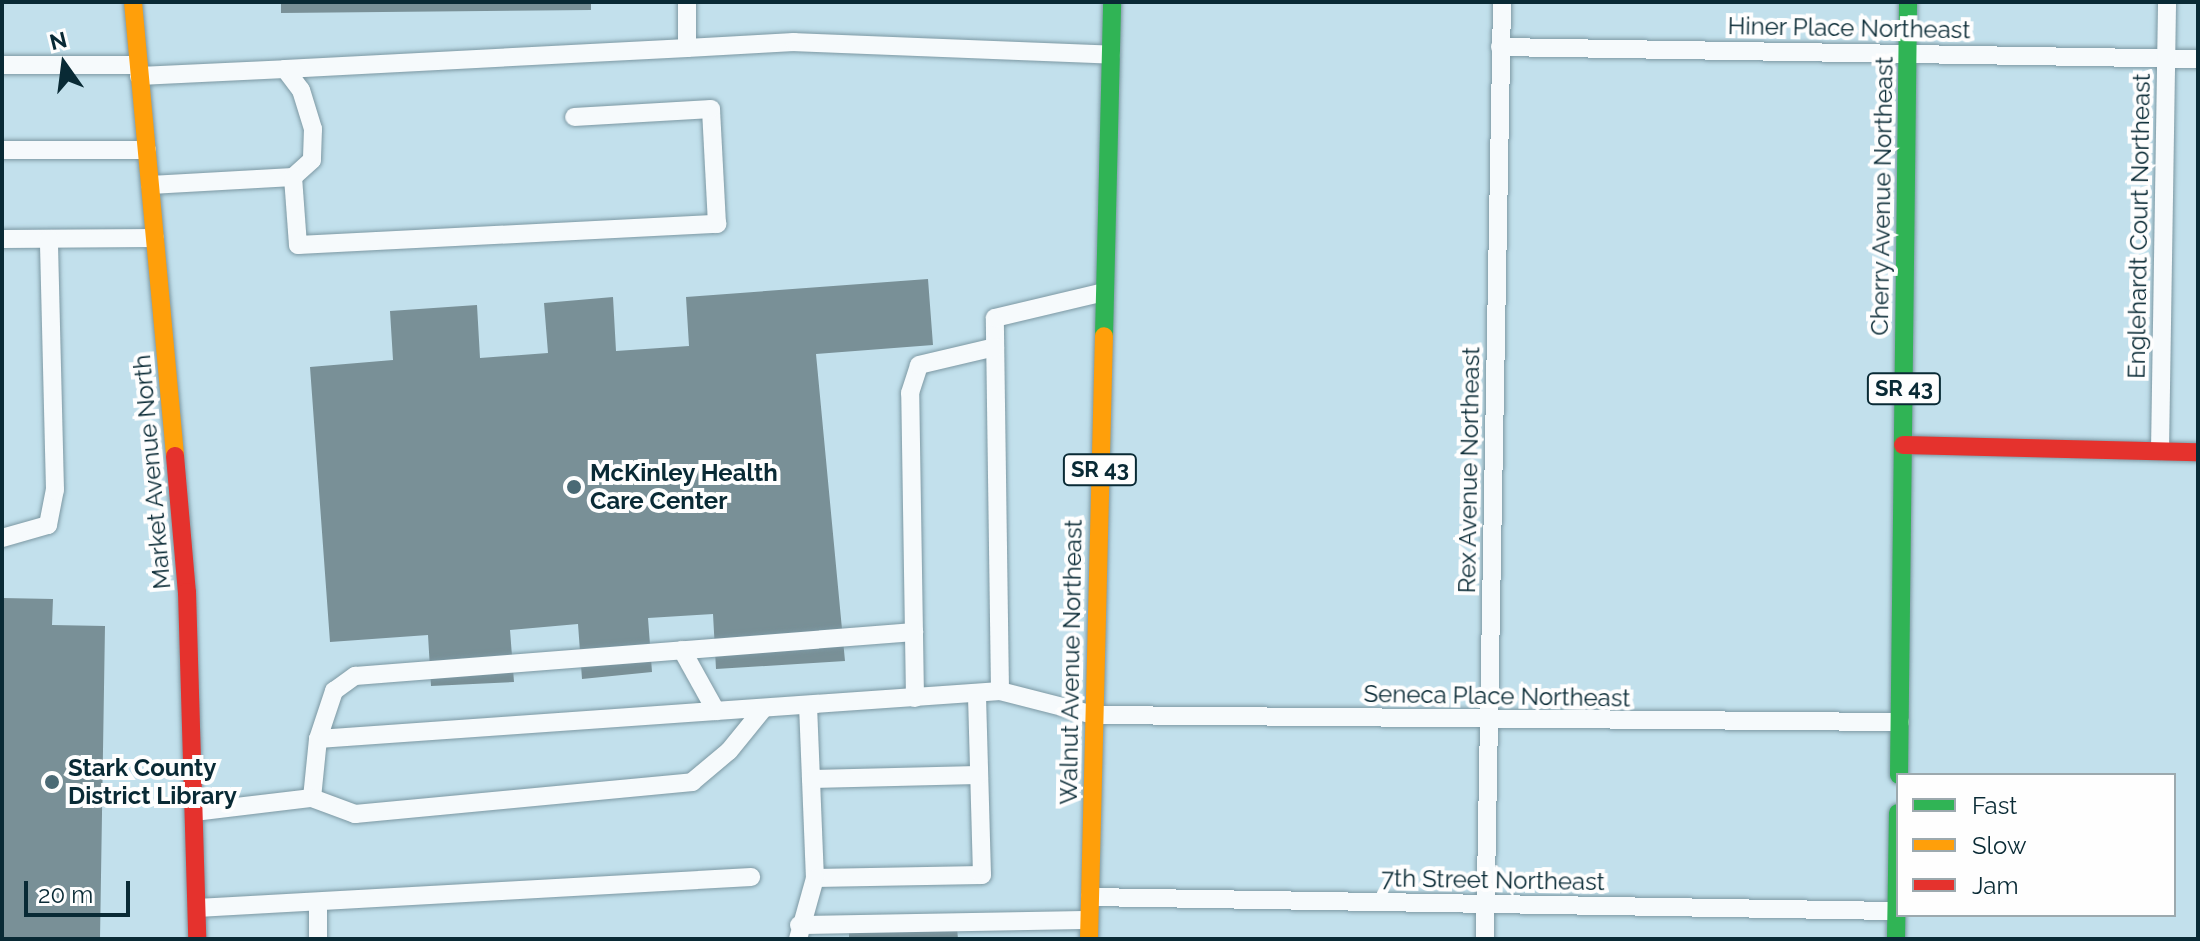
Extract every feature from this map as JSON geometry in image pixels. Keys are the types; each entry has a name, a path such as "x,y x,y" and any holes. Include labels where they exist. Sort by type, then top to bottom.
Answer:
{"main road":[{"name":"Market Avenue North","path":"133,2 187,592 197,924"},
{"name":"Walnut Avenue Northeast","path":"1089,939 1112,2"},
{"name":"Cherry Avenue Northeast","path":"1899,773 1908,2"},
{"path":"1903,445 2198,452"},
{"path":"1896,911 1896,939"}],"lane":[{"path":"687,2 687,48"},
{"name":"Rex Avenue Northeast","path":"1485,939 1502,2"},
{"name":"Englehardt Court Northeast","path":"2160,451 2167,2"},
{"path":"2,65 139,70 285,69 794,42 1111,55"},
{"name":"Hiner Place Northeast","path":"1500,47 2198,59"},
{"path":"150,185 293,177 312,160 313,129 301,90 285,69"},
{"path":"293,177 298,245 717,224 711,109 574,117"},
{"path":"2,150 147,150"},
{"path":"2,239 155,238"},
{"path":"2,538 48,525 55,490 49,239"},
{"path":"1000,691 995,318 1104,292"},
{"path":"915,698 910,393 919,365 995,347"},
{"path":"312,798 318,739 334,691 355,676 914,632"},
{"path":"682,650 716,711"},
{"name":"Seneca Place Northeast","path":"318,739 1000,691 1094,715 1900,722"},
{"path":"815,878 982,875 977,693"},
{"path":"808,705 815,878 799,932 1089,920"},
{"path":"194,812 312,798 355,814 692,782 729,751 764,708"},
{"path":"811,779 979,775"},
{"path":"169,939 197,924 318,902 751,877"},
{"name":"7th Street Northeast","path":"1090,897 1896,911"},
{"path":"318,902 318,939"}],"building":[{"path":"281,2 591,2 591,10 281,13"},
{"name":"McKinley Health Care Center","path":"928,279 933,345 816,354 845,661 716,669 713,614 648,618 652,672 582,679 578,624 510,630 514,682 431,686 428,635 330,642 310,367 393,360 390,311 477,305 480,358 548,353 544,303 613,297 616,351 689,346 686,297"},
{"name":"Stark County District Library","path":"2,598 53,599 52,625 105,626 100,939 2,939"},
{"path":"957,928 958,939 849,939 849,930"}],"traffic: fast":[{"path":"1104,336 1112,2"},
{"path":"1899,773 1908,2"},
{"path":"1896,917 1896,939"}],"traffic: slow":[{"path":"133,2 175,456"},
{"path":"1089,939 1104,336"}],"traffic: jam":[{"path":"1903,445 2198,452"},
{"path":"175,456 187,592 197,939"}],"place":[{"name":"McKinley Health Care Center","path":"574,487"},
{"name":"Stark County District Library","path":"52,782"}]}
